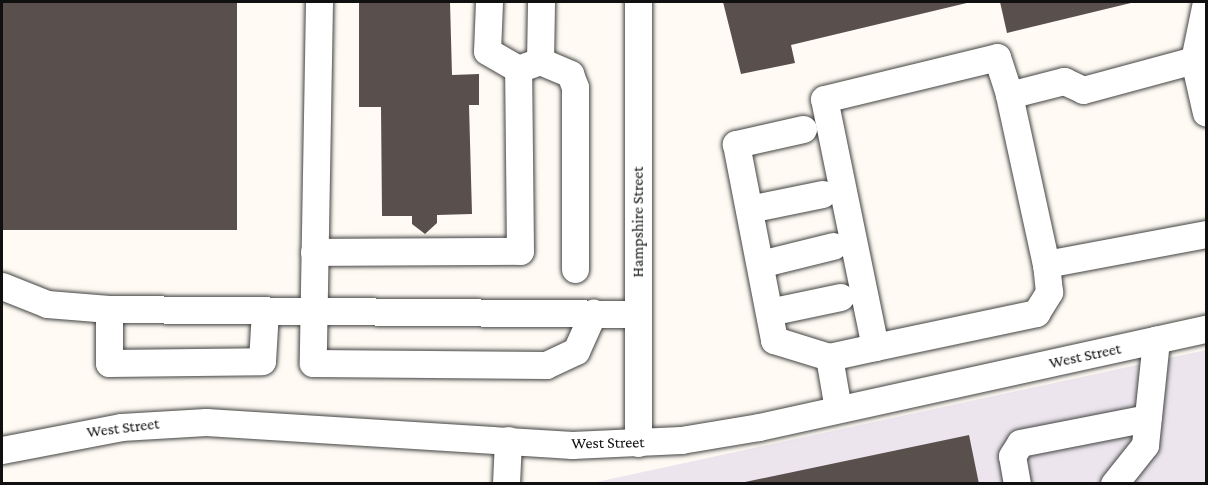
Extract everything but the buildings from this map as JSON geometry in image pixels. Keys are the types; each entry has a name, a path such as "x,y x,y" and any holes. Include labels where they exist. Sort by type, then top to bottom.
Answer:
{"street":[{"path":"319,2 313,363 546,365 576,351 593,313"},
{"path":"489,2 487,51 529,65 570,74 574,87 574,269"},
{"path":"314,252 520,251 529,65 541,2"},
{"name":"Hampshire Street","path":"638,2 638,443"},
{"path":"1206,2 1194,60 1206,114"},
{"path":"803,129 736,144 774,340 829,357 1036,313 1048,292 1046,264 1009,95 997,57 824,99 876,347"},
{"path":"1009,95 1064,81 1083,90 1194,60"},
{"path":"749,209 822,194"},
{"path":"1046,264 1206,234"},
{"path":"760,264 833,246"},
{"path":"2,286 47,304 109,309 313,309 638,314"},
{"path":"769,312 840,297"},
{"path":"109,309 109,363 262,361 265,310"},
{"name":"West Street","path":"2,450 71,435 133,426 206,422 572,445 681,440 759,427 1206,329"},
{"path":"1114,483 1144,445 1156,340"},
{"path":"829,357 838,409"},
{"path":"1017,483 1012,456 1020,444 1148,418"},
{"path":"506,483 508,440"}],"shaded area":[{"path":"1206,350 1206,483 592,483"}]}
